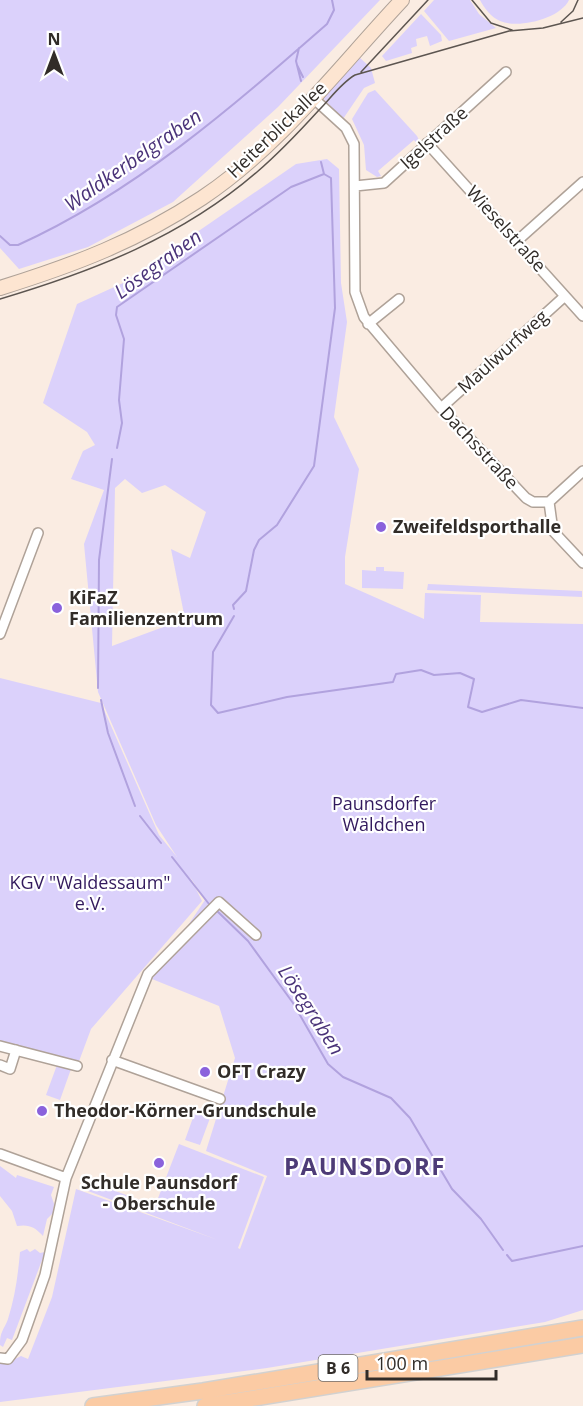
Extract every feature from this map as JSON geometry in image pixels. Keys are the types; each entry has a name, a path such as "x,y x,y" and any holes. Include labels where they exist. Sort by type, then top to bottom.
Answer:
{"main road":[{"name":"Heiterblickallee","path":"0,288 76,265 124,243 185,209 238,170 312,97 402,0"},
{"name":"B 6","path":"93,1406 203,1391 583,1328"},
{"name":"B 6","path":"205,1406 583,1345"}],"street":[{"name":"Igelstraße","path":"355,186 384,183 506,72"},
{"name":"Dachsstraße","path":"312,97 351,136 355,148 355,292 368,324 441,408 525,498 533,502 549,502"},
{"name":"Wieselstraße","path":"427,143 583,316"},
{"path":"517,241 583,182"},
{"name":"Maulwurfweg","path":"441,408 565,296"},
{"path":"368,324 399,299"},
{"path":"583,471 549,502 553,531 583,563"},
{"path":"0,634 38,533"},
{"path":"4,1359 22,1340 53,1247 66,1178 148,974 219,902 256,935"},
{"path":"0,1046 77,1066"},
{"path":"0,1065 10,1068 16,1050"},
{"path":"112,1060 220,1099"},
{"path":"0,1154 66,1178"}],"green space":[{"path":"0,0 380,0 278,107 173,202 88,247 19,269 0,248"},
{"path":"434,0 470,0 479,14 496,28 449,41 424,11"},
{"path":"480,0 569,0 564,7 548,17 517,24 500,21 488,12"},
{"path":"421,14 441,35 442,41 430,46 427,36 416,39 417,46 411,48 412,53 386,61 382,56"},
{"path":"359,57 371,68 375,83 364,88 343,119 322,97"},
{"path":"375,90 420,142 418,145 414,140 378,171 381,176 377,177 366,170 364,145 352,119 368,93"},
{"name":"Paunsdorfer Wäldchen","path":"327,159 339,169 341,283 347,322 334,417 359,469 345,557 345,584 424,619 425,593 481,595 480,622 583,624 583,1310 545,1322 267,1368 0,1402 0,1360 13,1360 21,1356 28,1359 52,1297 76,1189 218,1240 80,1188 84,1179 155,1206 179,1144 264,1177 238,1248 240,1249 267,1176 206,1151 235,1058 219,1006 152,979 205,900 190,877 202,901 91,1029 78,1064 0,1046 0,678 101,703 159,835 177,857 156,825 98,692 84,544 104,490 71,479 83,451 95,445 87,432 43,403 77,304 123,283 296,164","holes":["125,479 142,493 165,485 206,512 190,558 171,549 185,619 112,646 115,488"]},
{"path":"376,567 384,567 384,571 404,572 403,589 362,588 362,570 376,571"},
{"path":"428,584 582,591 582,597 427,590"},
{"path":"57,1065 71,1069 60,1100 46,1095"},
{"path":"195,1112 210,1118 200,1145 185,1140"},
{"path":"0,1166 16,1178 17,1175 54,1187 51,1195 54,1204 53,1213 47,1219 43,1236 32,1227 17,1226 12,1211 0,1196"},
{"path":"27,1249 30,1252 35,1249 40,1253 45,1252 12,1340 7,1338 3,1347 0,1345 2,1331 13,1302 20,1252"}],"waterway":[{"name":"Waldkerbelgraben","path":"0,236 10,245 18,245 61,224 142,174 218,117 327,24 334,10 332,0"},
{"name":"Lösegraben","path":"299,48 296,61 301,81"},
{"name":"Lösegraben","path":"297,65 303,77"},
{"name":"Lösegraben","path":"117,448 122,423 119,400 124,339 116,315 117,307 291,187 324,174 321,162"},
{"path":"234,609 233,605 246,591 254,550 259,540 277,525 314,466 335,308 331,178 324,174"},
{"name":"Lösegraben","path":"98,688 99,560 112,459"},
{"path":"234,616 213,652 211,705 218,713 287,697 393,682 396,674 421,670 434,675 460,673 474,679 468,707 482,712 521,700 583,708"},
{"name":"Lösegraben","path":"101,700 108,733 135,806"},
{"name":"Lösegraben","path":"140,816 161,843"},
{"name":"Lösegraben","path":"172,857 209,904"},
{"name":"Lösegraben","path":"216,910 248,941 293,1003 328,1064 343,1077 391,1098 410,1118 452,1189 481,1219 503,1250"},
{"name":"Lösegraben","path":"507,1255 512,1261 583,1246"}],"tram line":[{"path":"361,72 428,0"},
{"path":"472,0 491,23 512,30"},
{"path":"561,22 573,11 578,0"},
{"path":"0,299 103,264 168,233 198,215 228,195 265,165 340,87 355,75 509,31 543,28 583,18"}],"place":[{"name":"Zweifeldsporthalle","path":"381,527"},
{"name":"KiFaZ Familienzentrum","path":"57,608"},
{"name":"OFT Crazy","path":"205,1072"},
{"name":"Theodor-Körner-Grundschule","path":"42,1111"},
{"name":"Schule Paunsdorf - Oberschule","path":"159,1163"}],"district":[{"name":"PAUNSDORF","path":"365,1167"}],"park label":[{"name":"KGV \"Waldessaum\" e.V.","path":"90,893"}]}
